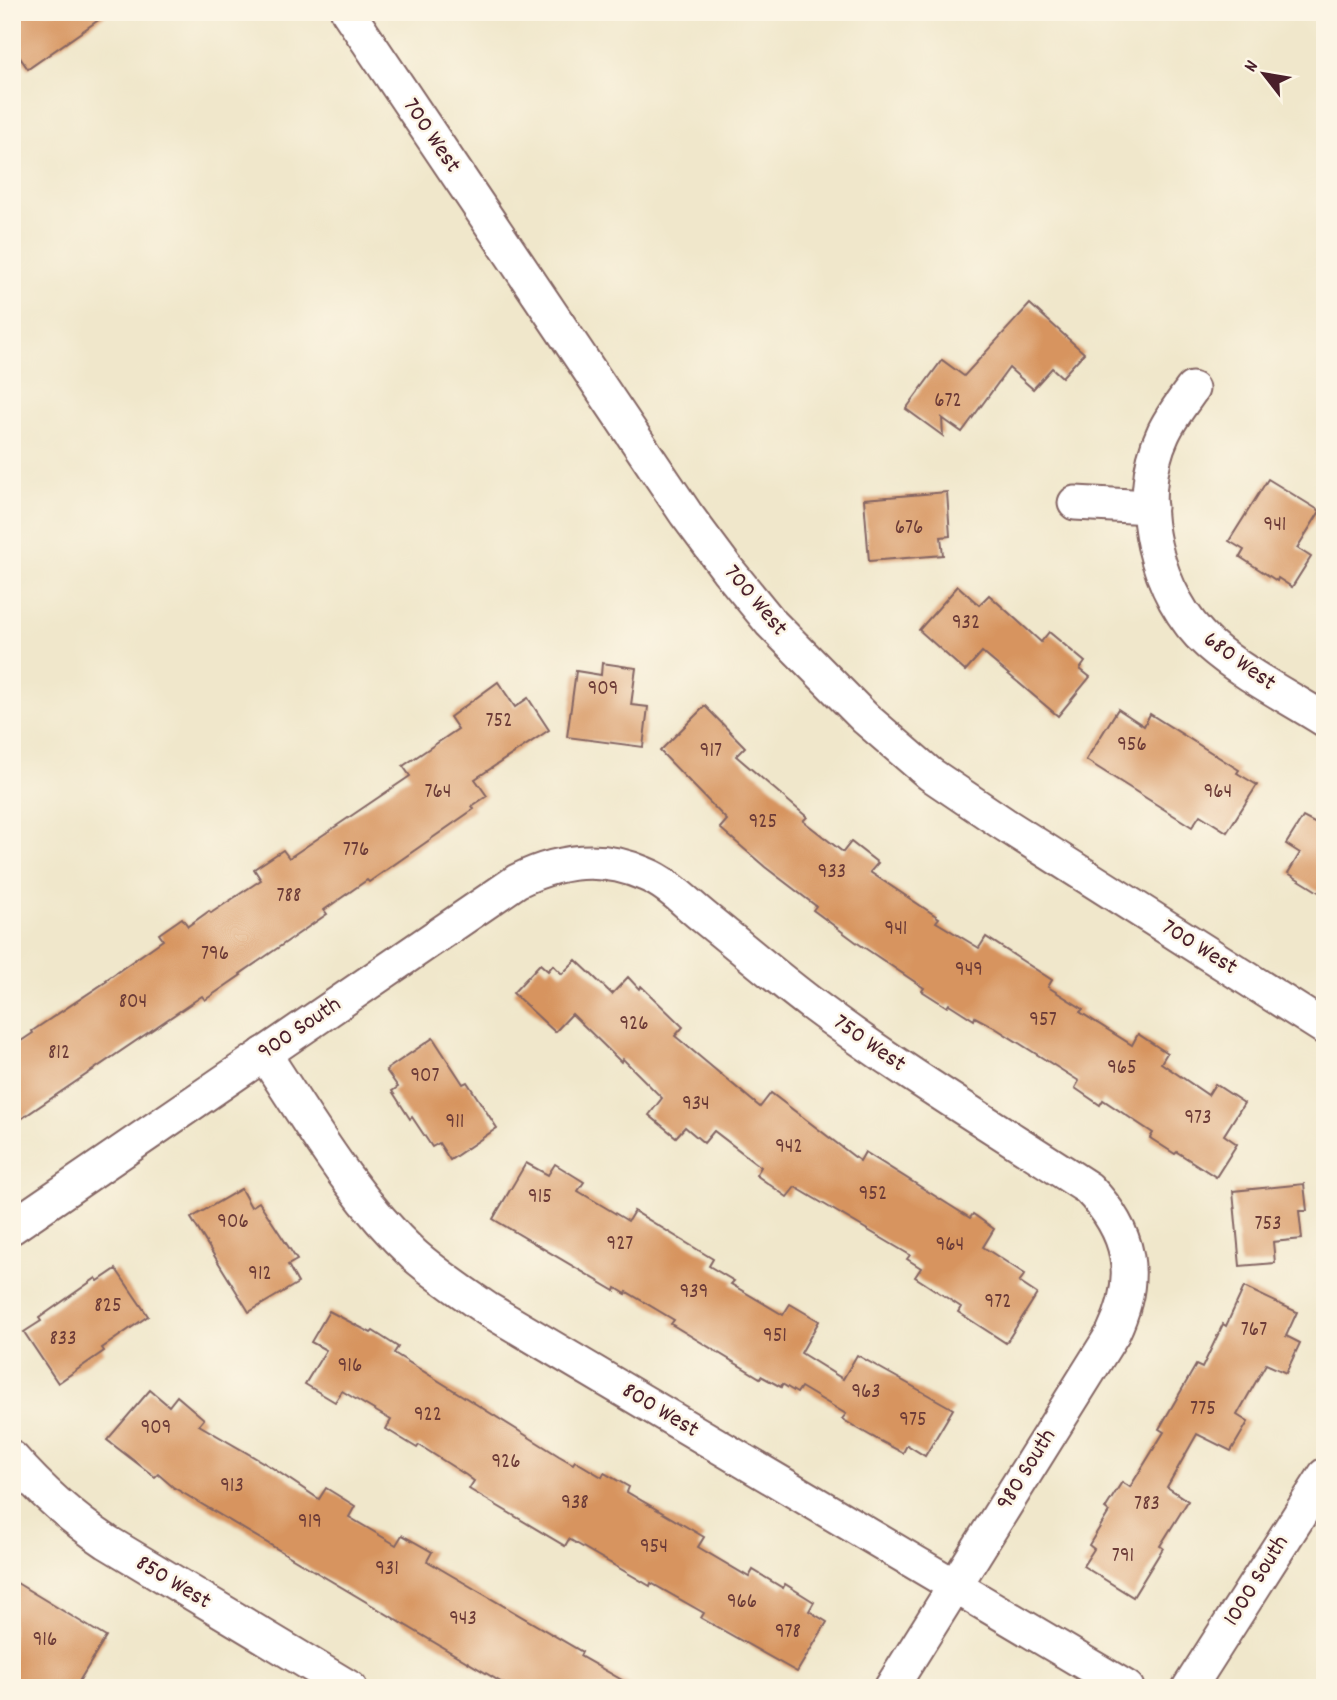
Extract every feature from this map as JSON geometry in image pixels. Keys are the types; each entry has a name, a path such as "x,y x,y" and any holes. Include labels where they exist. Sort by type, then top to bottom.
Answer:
{"street":[{"name":"700 West","path":"348,12 686,514 727,569 780,632 865,718 930,774 1325,1028"},
{"name":"680 West","path":"1192,389 1163,434 1154,461 1150,507 1155,546 1163,573 1174,600 1190,624 1210,645 1325,720"},
{"path":"1075,503 1150,507"},
{"name":"900 South","path":"12,1227 517,881 557,865 600,862"},
{"name":"750 West","path":"600,862 636,870 668,887 769,970 855,1035 1088,1188 1103,1204 1124,1242"},
{"name":"800 West","path":"264,1054 351,1184 414,1255 447,1282 487,1309 1127,1688"},
{"name":"980 South","path":"891,1688 1117,1325 1127,1298 1129,1279 1124,1242"},
{"name":"850 West","path":"12,1458 37,1488 71,1518 350,1688"},
{"name":"1000 South","path":"1189,1688 1325,1475"}],"building":[{"path":"12,12 110,12 28,69 12,46"},
{"path":"1030,304 1084,353 1062,377 1052,368 1033,389 1009,368 962,432 942,418 943,436 906,409 942,360 964,376"},
{"path":"1268,479 1320,511 1297,548 1311,557 1292,587 1278,578 1277,581 1240,557 1244,550 1229,541"},
{"path":"947,492 950,536 941,537 943,555 869,561 864,499"},
{"path":"958,586 979,605 989,595 1041,642 1049,632 1085,662 1080,669 1090,677 1058,716 982,652 965,671 919,630"},
{"path":"602,663 636,668 631,705 648,707 643,747 567,737 576,671 601,675"},
{"path":"498,682 515,707 528,698 549,730 475,779 487,796 472,806 474,809 324,910 327,914 205,1000 202,996 12,1125 12,1047 163,940 159,934 182,918 188,926 209,911 211,913 261,880 254,869 283,850 289,858 410,776 403,766 458,729 450,717"},
{"path":"705,706 745,747 736,756 807,817 803,821 843,852 851,842 878,863 870,872 939,918 936,922 979,948 986,937 1052,980 1048,987 1083,1009 1080,1012 1132,1045 1138,1034 1167,1053 1161,1063 1208,1095 1215,1084 1244,1103 1224,1135 1237,1144 1216,1177 1150,1138 1153,1133 1103,1100 1100,1105 1075,1088 1079,1081 992,1026 975,1017 974,1020 949,1004 947,1007 922,991 924,988 813,910 816,906 720,828 727,820 660,751"},
{"path":"1118,709 1144,726 1150,714 1239,770 1237,773 1257,785 1227,832 1200,815 1192,827 1086,760"},
{"path":"1325,814 1325,896 1288,873 1300,853 1286,844 1303,817 1318,825"},
{"path":"576,960 612,994 628,977 639,989 641,986 683,1027 675,1036 760,1107 771,1093 860,1161 865,1152 970,1218 973,1214 994,1229 983,1247 1025,1274 1019,1282 1037,1294 1006,1343 958,1312 961,1307 915,1277 921,1268 907,1259 910,1255 795,1187 787,1197 756,1175 761,1167 714,1131 704,1143 685,1127 676,1137 649,1115 662,1098 623,1059 621,1062 572,1014 555,1032 513,993 540,964 548,971 553,965 562,974"},
{"path":"433,1038 463,1084 467,1082 497,1128 450,1160 439,1143 432,1147 412,1117 410,1119 392,1091 398,1087 386,1070"},
{"path":"526,1163 548,1175 555,1164 584,1182 578,1191 628,1221 634,1211 713,1259 709,1266 734,1281 731,1284 783,1315 790,1304 819,1321 801,1353 843,1379 857,1355 953,1409 925,1456 907,1445 903,1453 871,1436 842,1419 846,1414 801,1387 797,1393 782,1384 781,1387 761,1376 760,1378 671,1324 674,1320 627,1292 626,1294 616,1288 615,1291 493,1219"},
{"path":"1304,1184 1307,1211 1299,1211 1302,1239 1273,1242 1275,1263 1240,1266 1233,1191"},
{"path":"241,1189 251,1207 259,1202 297,1260 288,1265 298,1283 249,1312 191,1218"},
{"path":"116,1269 148,1316 58,1383 24,1332 41,1321 39,1318 96,1278 98,1281"},
{"path":"1244,1287 1297,1312 1286,1336 1300,1343 1286,1373 1266,1364 1237,1415 1248,1422 1231,1451 1197,1434 1167,1487 1188,1501 1133,1597 1083,1566 1094,1549 1089,1545 1109,1512 1105,1509 1122,1482 1130,1487 1164,1432 1159,1429 1196,1365 1202,1368"},
{"path":"329,1311 371,1333 373,1331 398,1347 394,1353 559,1456 573,1464 575,1461 602,1477 604,1473 629,1487 627,1492 704,1537 698,1547 749,1577 753,1570 783,1588 785,1584 814,1602 809,1611 827,1622 797,1672 701,1618 704,1613 651,1583 650,1586 569,1539 565,1546 469,1489 474,1481 419,1445 417,1448 386,1429 391,1420 342,1391 335,1402 305,1384 326,1350 311,1342"},
{"path":"150,1390 169,1406 177,1396 204,1419 199,1425 319,1499 326,1488 355,1506 349,1517 396,1545 402,1535 432,1552 427,1561 582,1652 580,1656 636,1688 511,1688 173,1487 158,1474 155,1477 107,1440"},
{"path":"12,1580 106,1637 75,1688 12,1688"}]}
